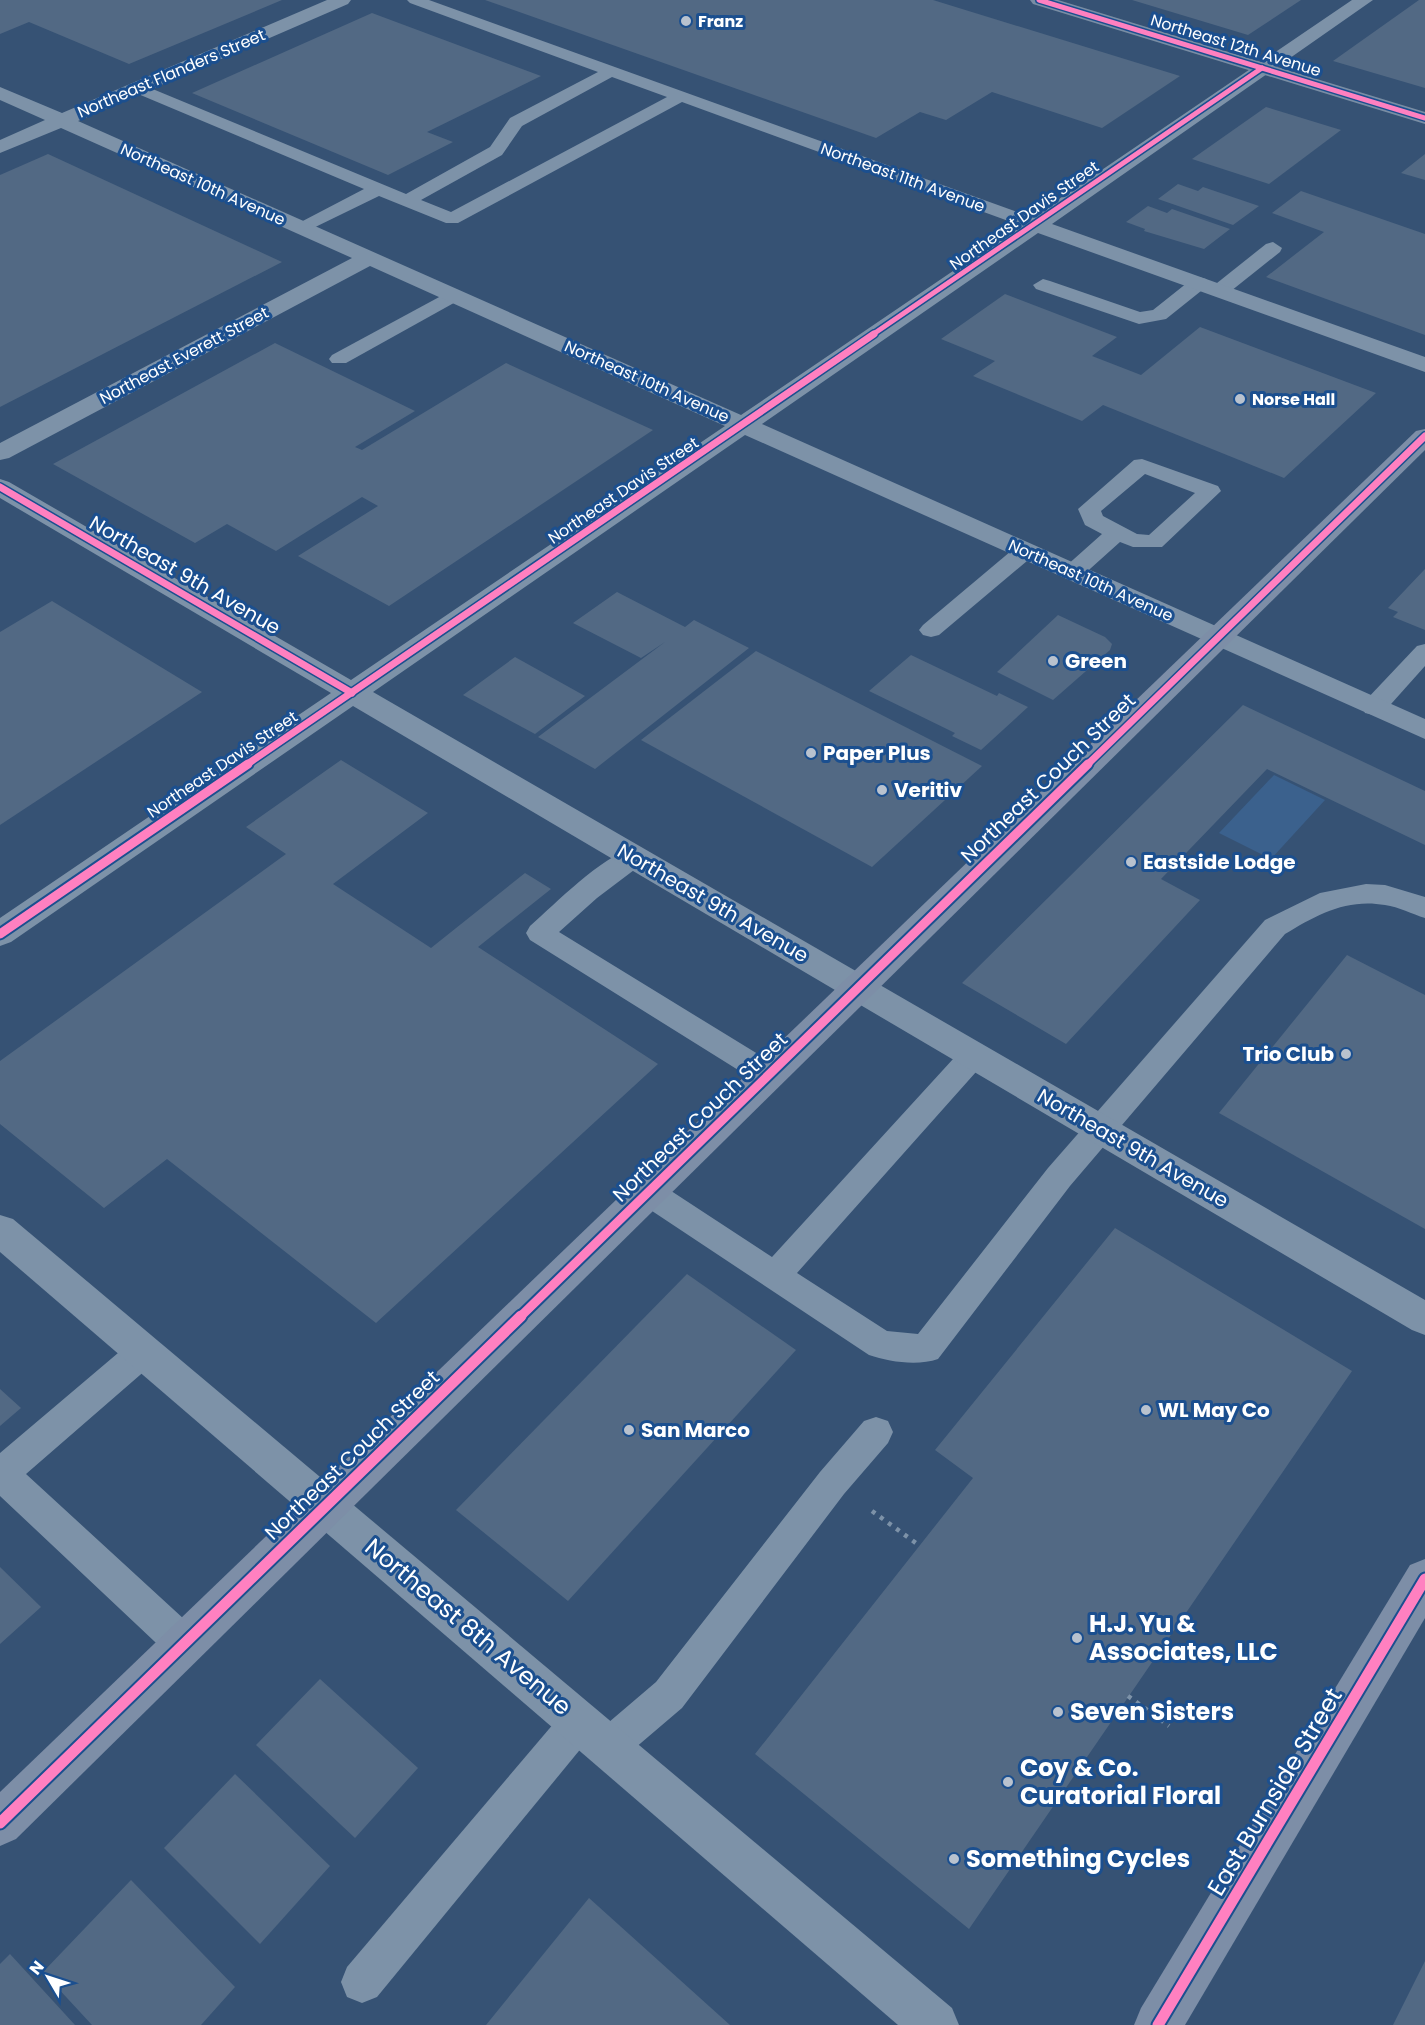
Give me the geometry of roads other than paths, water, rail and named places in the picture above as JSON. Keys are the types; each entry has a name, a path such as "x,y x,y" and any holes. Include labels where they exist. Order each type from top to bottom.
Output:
{"main road":[{"name":"Northeast 12th Avenue","path":"1039,0 1425,118"},
{"name":"Northeast Couch Street","path":"0,1823 1425,436"},
{"name":"East Burnside Street","path":"1158,2025 1425,1579"}],"street":[{"name":"Northeast Flanders Street","path":"0,147 342,0"},
{"name":"Northeast Davis Street","path":"0,934 1364,0"},
{"name":"Northeast 10th Avenue","path":"0,93 1425,730"},
{"name":"Northeast 11th Avenue","path":"1036,225 1425,365"},
{"name":"Northeast Everett Street","path":"0,453 369,258"},
{"name":"Northeast 9th Avenue","path":"0,487 1425,1319"},
{"name":"Northeast 8th Avenue","path":"0,1230 935,2025"}],"lane":[{"name":"Northeast 11th Avenue","path":"415,0 1036,225"},
{"path":"407,201 496,151 516,122 611,71"},
{"path":"137,88 452,219 681,96"},
{"path":"303,228 378,189"},
{"path":"1043,285 1139,318 1159,315 1273,248"},
{"path":"339,359 454,296"},
{"path":"1142,465 1210,491 1154,542 1133,540 1117,533 1093,520 1089,509 1142,465"},
{"path":"1073,572 1117,533"},
{"path":"931,630 1025,551"},
{"path":"1374,707 1425,651"},
{"path":"633,857 587,891 540,933 769,1075"},
{"path":"648,1192 881,1345 926,1349 1059,1177 1275,927 1314,904 1343,895 1371,892 1402,897 1425,908"},
{"path":"776,1274 974,1054"},
{"path":"143,1352 0,1474 184,1644"},
{"path":"362,1982 594,1734 669,1695 832,1483 876,1432"}],"water":[{"path":"1274,775 1325,800 1271,859 1219,833"}],"place":[{"name":"Franz","path":"686,21"},
{"name":"Norse Hall","path":"1240,399"},
{"name":"Green","path":"1053,661"},
{"name":"Paper Plus","path":"811,753"},
{"name":"Veritiv","path":"882,790"},
{"name":"Eastside Lodge","path":"1131,862"},
{"name":"Trio Club","path":"1346,1054"},
{"name":"WL May Co","path":"1146,1410"},
{"name":"San Marco","path":"629,1430"},
{"name":"H.J. Yu & Associates, LLC","path":"1077,1638"},
{"name":"Seven Sisters","path":"1058,1712"},
{"name":"Coy & Co. Curatorial Floral","path":"1008,1782"},
{"name":"Something Cycles","path":"954,1859"}]}
